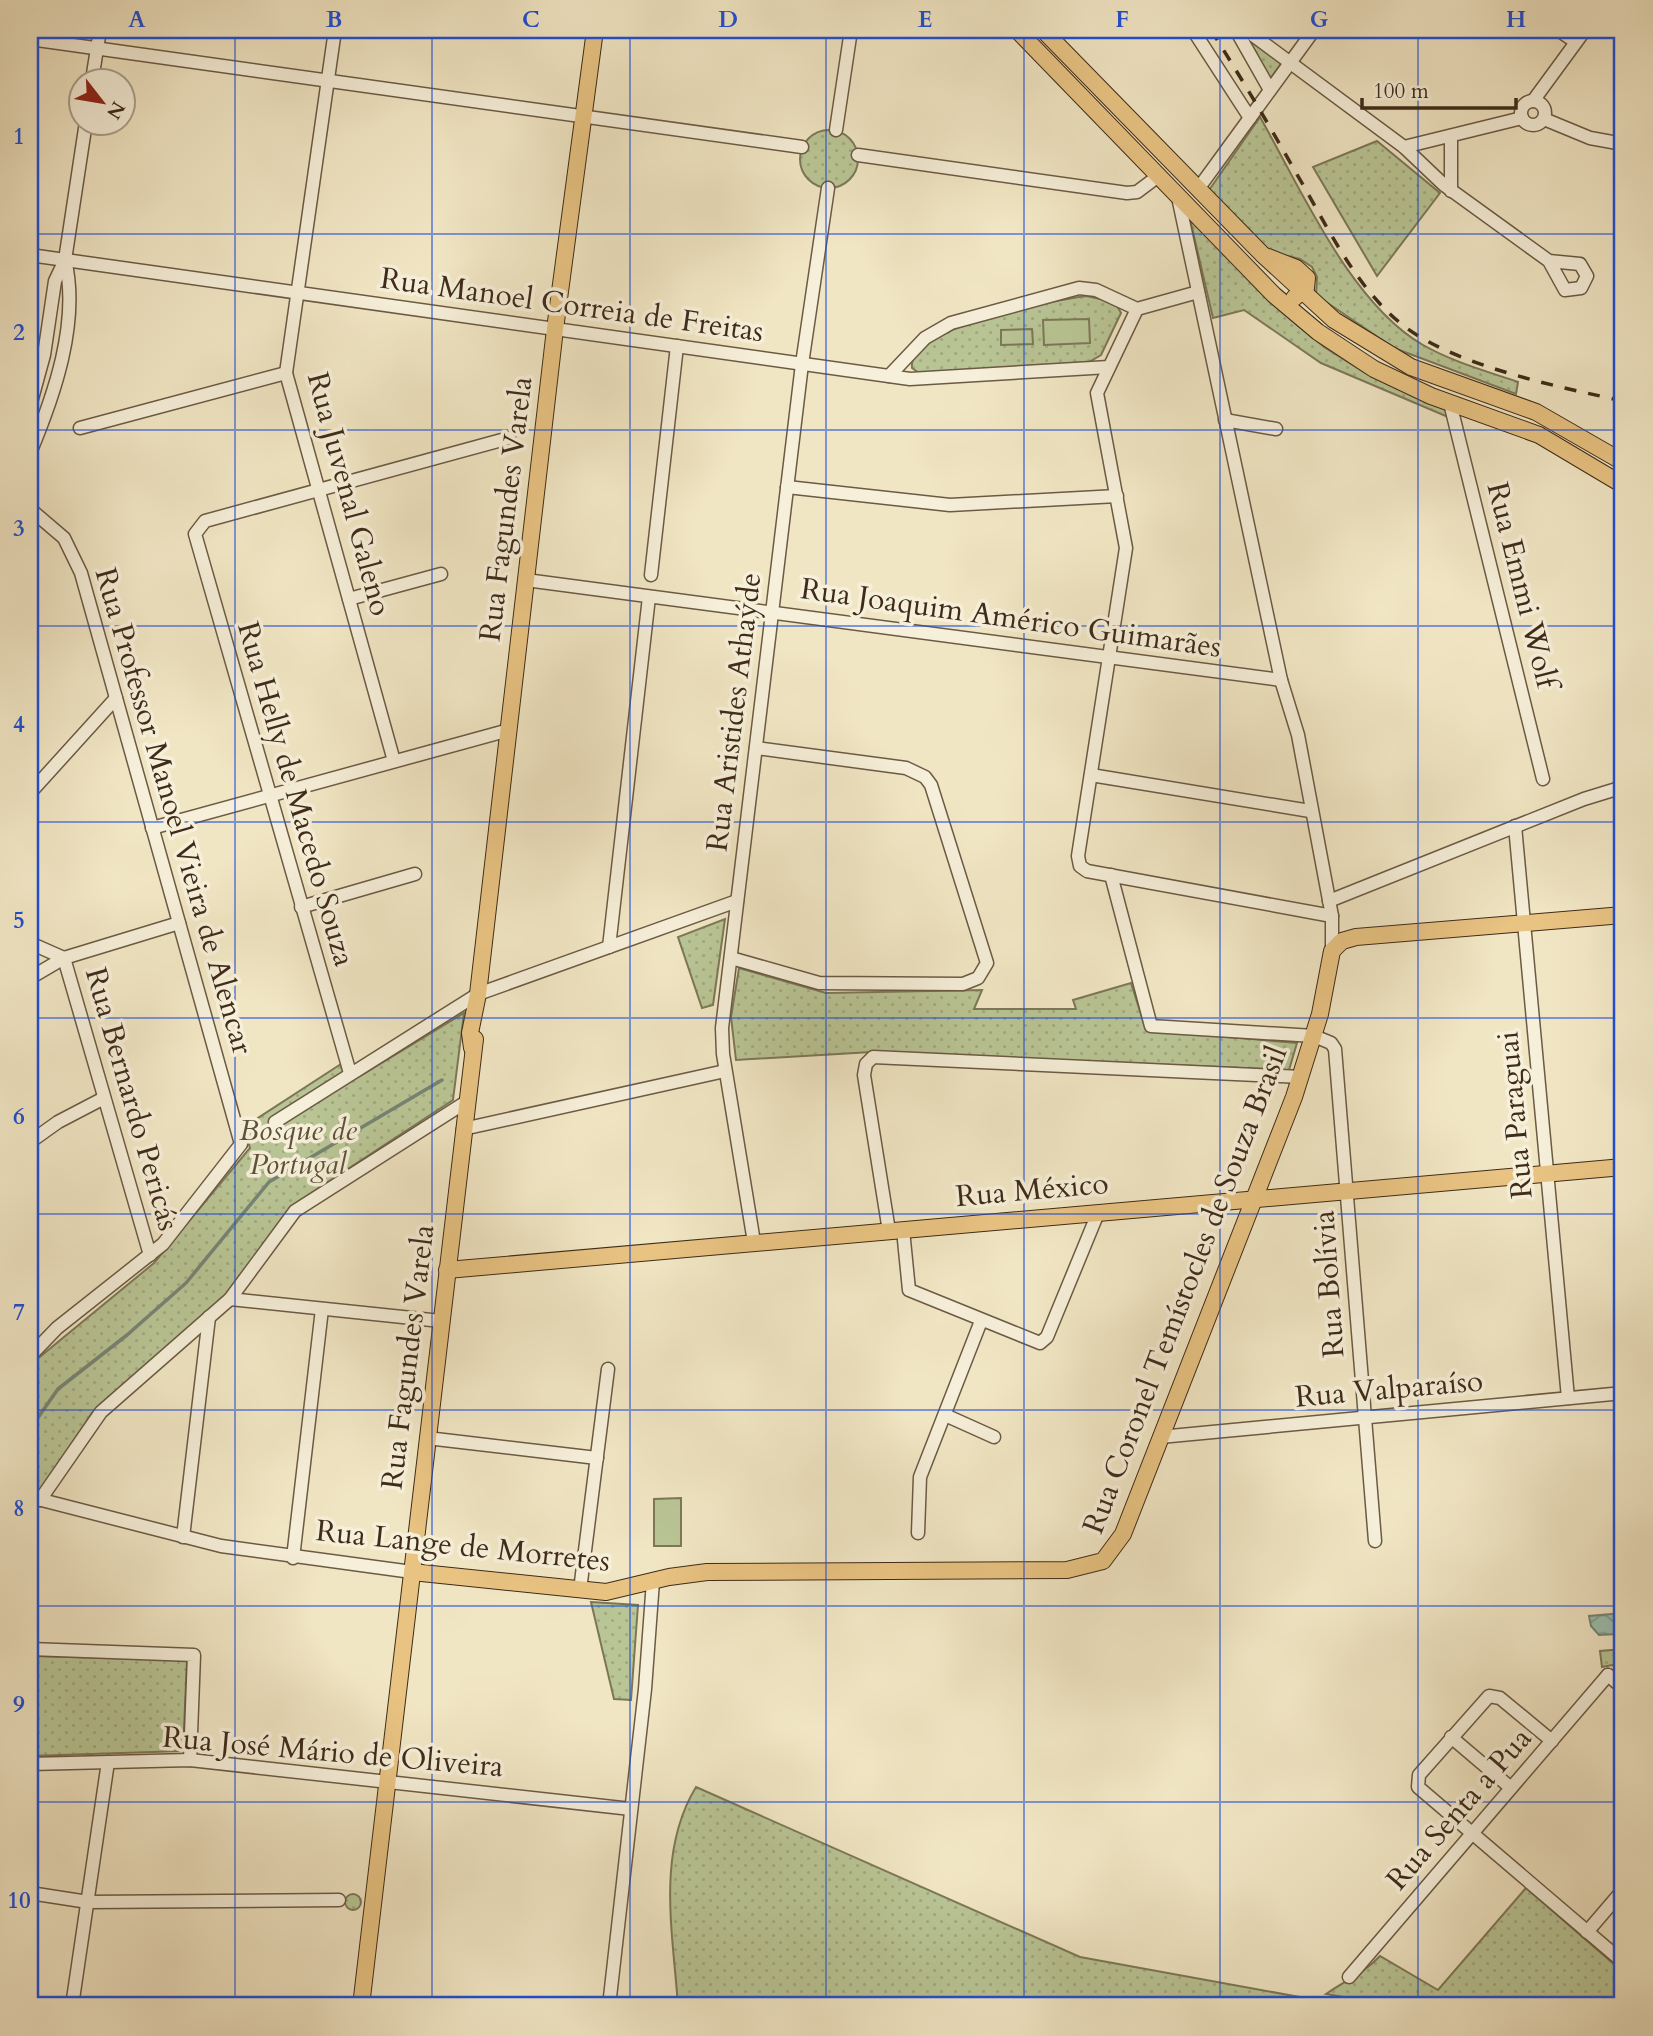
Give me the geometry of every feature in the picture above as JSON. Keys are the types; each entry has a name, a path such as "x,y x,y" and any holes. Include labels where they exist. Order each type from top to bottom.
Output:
{"main road":[{"name":"Rua Fagundes Varela","path":"362,2006 472,1048 470,1033 478,994 555,329 595,30"},
{"path":"1017,30 1157,177 1275,295 1318,332 1365,364 1412,388 1539,435 1623,485"},
{"path":"1046,31 1262,254 1302,293 1344,326 1390,356 1433,376 1552,420 1623,462"},
{"path":"1113,132 1117,121 1133,123"},
{"path":"1275,295 1291,299 1302,293"},
{"path":"1332,951 1342,941 1356,937 1623,915"},
{"name":"Rua Coronel Temístocles de Souza Brasil","path":"1104,1561 1123,1534 1301,1077 1314,1036 1332,951"},
{"path":"1274,1149 1274,1178 1287,1196"},
{"name":"Rua México","path":"447,1270 1623,1167"},
{"name":"Rua Lange de Morretes","path":"412,1572 580,1590 616,1591 679,1575 742,1571 1067,1570 1104,1561"}],"street":[{"path":"94,66 100,30"},
{"name":"Rua Juvenal Galeno","path":"335,30 286,373 394,761"},
{"path":"836,130 851,30"},
{"path":"1193,30 1250,118"},
{"path":"1236,30 1270,90"},
{"path":"1246,30 1404,147 1451,191 1549,261"},
{"path":"1198,190 1314,30"},
{"path":"1558,30 1576,42"},
{"path":"1522,118 1524,107 1533,102 1585,30"},
{"path":"30,39 802,148"},
{"path":"1533,102 1543,107 1544,118"},
{"path":"1404,147 1522,118"},
{"path":"1522,118 1527,124 1535,125 1544,118"},
{"path":"1544,118 1590,138 1623,144"},
{"path":"30,407 44,355 55,281 65,260 84,136"},
{"path":"1451,136 1451,191"},
{"path":"858,155 1132,194 1157,177"},
{"path":"1452,173 1467,202"},
{"name":"Rua Aristides Athaýde","path":"754,1242 725,1071 722,1028 802,364 828,188"},
{"path":"1178,197 1281,680 1296,724 1310,811 1332,916 1332,951"},
{"name":"Rua Manoel Correia de Freitas","path":"30,255 889,376 924,379 1109,367"},
{"path":"30,453 49,402 63,344 71,285 65,260"},
{"path":"889,376 925,338 964,318 1089,288 1137,309 1198,292"},
{"path":"1137,309 1097,393 1126,548 1078,856 1080,866 1087,871 1332,916 1342,929 1356,937"},
{"path":"651,575 677,346"},
{"path":"80,428 286,373"},
{"name":"Rua Emmi Wolf","path":"1450,403 1543,779"},
{"path":"1225,420 1276,429"},
{"path":"319,490 509,438"},
{"path":"788,488 950,505 1117,496"},
{"name":"Rua Helly de Macedo Souza","path":"319,490 205,521 197,528 196,540 349,1073"},
{"name":"Rua Professor Manoel Vieira de Alencar","path":"30,509 54,526 75,557 241,1144 174,1233 150,1255"},
{"path":"349,599 441,574"},
{"name":"Rua Joaquim Américo Guimarães","path":"526,580 1281,680"},
{"path":"609,947 649,597"},
{"path":"30,793 116,698"},
{"path":"152,828 509,730"},
{"path":"730,958 807,981 832,984 963,984 978,978 987,963 931,785 925,777 906,768 756,748"},
{"path":"1091,775 1310,811"},
{"path":"1329,901 1515,826 1623,787"},
{"name":"Rua Paraguai","path":"1515,826 1568,1398"},
{"path":"302,907 415,874"},
{"path":"1111,875 1151,1026 1314,1036"},
{"path":"275,1122 478,994 737,901"},
{"path":"30,978 64,958 179,923"},
{"path":"30,943 64,958"},
{"name":"Rua Bernardo Pericás","path":"64,958 150,1255"},
{"name":"Rua Bolívia","path":"1314,1036 1331,1043 1337,1058 1375,1541"},
{"path":"1098,1213 1044,1341 1035,1343 909,1290 864,1075 869,1060 878,1056 1301,1077"},
{"path":"463,1129 725,1071"},
{"path":"30,1142 58,1122 104,1097"},
{"path":"35,1499 101,1412 230,1299 299,1207 466,1102"},
{"path":"30,1356 57,1328 150,1255"},
{"path":"230,1299 440,1321"},
{"path":"293,1558 322,1309"},
{"path":"183,1537 209,1317"},
{"path":"918,1533 920,1477 981,1321"},
{"path":"580,1590 608,1369"},
{"name":"Rua Valparaíso","path":"1160,1437 1623,1393"},
{"path":"945,1415 994,1437"},
{"path":"427,1438 597,1458"},
{"name":"Rua Lange de Morretes","path":"35,1499 183,1537 293,1558 412,1572"},
{"path":"609,2006 653,1581"},
{"path":"30,1649 194,1655 190,1760"},
{"path":"1608,1675 1623,1678"},
{"path":"1608,1675 1623,1688"},
{"name":"Rua Senta a Pua","path":"1349,1977 1608,1675"},
{"path":"1552,1741 1495,1696 1484,1699 1451,1737 1417,1783 1472,1834 1623,1962"},
{"path":"1451,1737 1511,1788"},
{"name":"Rua José Mário de Oliveira","path":"30,1764 190,1760 631,1809"},
{"path":"72,2006 108,1762"},
{"path":"1587,1932 1623,1889"},
{"path":"30,1893 88,1902 339,1900"}],"green space":[{"path":"1241,30 1283,61 1269,81"},
{"path":"1260,117 1330,243 1373,302 1397,326 1423,345 1458,361 1518,382 1516,394 1394,348 1316,295 1317,277 1312,267 1300,259 1267,251 1207,193"},
{"path":"829,130 840,132 853,143 858,159 856,170 845,183 829,188 818,186 805,175 800,159 802,148 813,135"},
{"path":"1377,141 1440,193 1377,276 1313,167"},
{"path":"1190,219 1281,311 1324,347 1364,372 1445,407 1448,417 1321,363 1244,310 1213,318"},
{"path":"1086,296 1115,302 1121,313 1101,355 1089,362 919,373 912,368 917,353 933,340 957,328 1016,310"},
{"path":"1089,319 1090,343 1044,345 1043,320"},
{"path":"1032,329 1033,344 1001,345 1001,330"},
{"path":"725,919 713,1005 702,1008 678,937"},
{"path":"739,968 826,993 982,990 974,1009 1076,1009 1073,1000 1131,983 1146,1030 1297,1043 1289,1070 872,1052 736,1060 731,1017"},
{"name":"Bosque de Portugal","path":"464,1013 453,1100 293,1205 223,1299 92,1413 38,1495 30,1492 30,1365 154,1263 250,1148 244,1127 341,1064 344,1073 352,1078 360,1076"},
{"path":"681,1498 681,1546 654,1546 654,1499"},
{"path":"591,1602 638,1605 631,1700 614,1699"},
{"path":"1623,1649 1623,1672 1612,1665 1602,1667 1600,1651"},
{"path":"32,1656 187,1660 183,1751 30,1756"},
{"path":"696,1787 1080,1957 1349,2006 678,2006 671,1922 671,1866 684,1812"},
{"path":"1526,1888 1623,1972 1623,2006 1395,2006 1326,1994 1361,1972 1380,1956 1438,1990"},
{"path":"353,1894 359,1896 359,1908 353,1910 347,1908 345,1902 347,1896"}],"water":[{"path":"1623,1613 1623,1639 1618,1634 1599,1635 1591,1626 1589,1616"}],"waterway":[{"path":"30,1429 58,1389 127,1335 186,1283 269,1182 442,1080"}],"railway":[{"path":"1211,30 1344,256 1373,296 1390,314 1430,342 1482,365 1623,401"}]}
